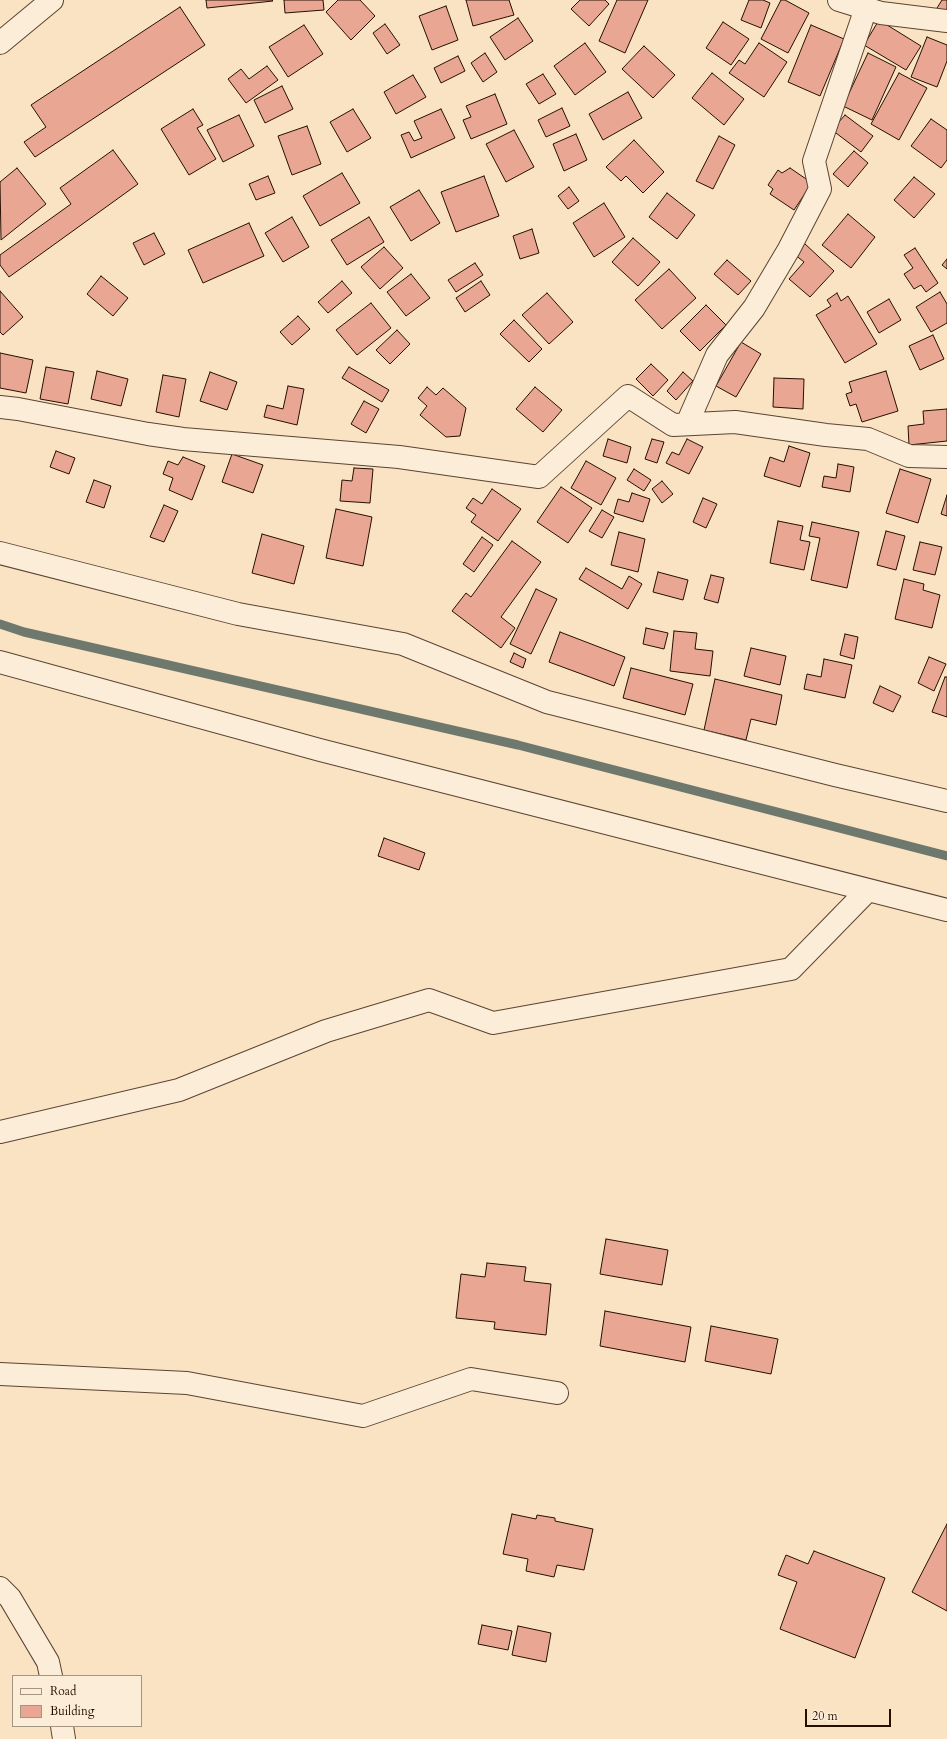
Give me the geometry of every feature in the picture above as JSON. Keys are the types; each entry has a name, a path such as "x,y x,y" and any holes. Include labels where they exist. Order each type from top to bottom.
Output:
{"street":[{"path":"0,43 52,0"},
{"path":"839,0 881,13 947,20"},
{"path":"687,424 716,355 754,308 789,249 820,189 814,160 866,8"},
{"path":"0,407 183,439 399,456 539,477 628,396 673,425 735,422 826,435 868,439 909,456 947,457"},
{"path":"0,553 238,614 402,644 548,702 835,775 947,801"},
{"path":"0,662 320,750 947,910"},
{"path":"0,1132 179,1090 326,1031 429,1000 494,1024 791,969 868,890"},
{"path":"0,1374 187,1383 363,1416 471,1379 557,1393"},
{"path":"0,1588 10,1598 48,1662 51,1675"},
{"path":"62,1727 64,1739"}],"building":[{"path":"206,0 272,0 273,1 207,8"},
{"path":"284,0 323,0 324,10 285,13"},
{"path":"338,0 360,0 375,16 351,40 326,12"},
{"path":"466,0 509,0 514,15 473,26"},
{"path":"580,0 605,0 609,4 589,26 571,9"},
{"path":"617,0 648,0 625,53 599,41"},
{"path":"749,0 763,0 770,3 761,28 741,20"},
{"path":"781,0 785,0 809,13 788,53 761,39"},
{"path":"942,0 947,0 947,14 937,8"},
{"path":"446,6 458,40 432,50 419,16"},
{"path":"180,7 205,45 35,157 24,142 46,127 31,105"},
{"path":"518,18 533,41 505,60 490,37"},
{"path":"879,20 921,46 906,70 864,45"},
{"path":"723,22 749,39 731,65 706,48"},
{"path":"385,24 400,45 387,54 373,33"},
{"path":"304,25 323,54 288,77 269,47"},
{"path":"811,25 844,39 820,96 788,82"},
{"path":"927,37 947,45 947,61 937,87 911,77"},
{"path":"585,43 606,72 575,95 554,66"},
{"path":"759,43 787,62 764,97 729,73 739,60 745,64"},
{"path":"644,46 675,75 653,98 622,69"},
{"path":"485,53 497,72 483,82 471,63"},
{"path":"868,53 896,67 872,120 843,106"},
{"path":"458,56 465,71 441,83 434,68"},
{"path":"267,66 278,80 246,103 228,79 241,69 249,79"},
{"path":"712,73 744,99 724,125 692,98"},
{"path":"899,73 927,88 899,140 871,124"},
{"path":"543,74 556,94 539,104 526,84"},
{"path":"413,75 426,97 396,114 384,92"},
{"path":"282,86 293,109 265,123 254,100"},
{"path":"628,92 642,118 603,140 589,114"},
{"path":"495,94 507,124 471,139 463,120 471,117 466,106"},
{"path":"562,108 570,126 546,137 538,120"},
{"path":"193,109 203,125 197,128 216,159 189,175 161,129"},
{"path":"353,109 371,138 347,152 330,122"},
{"path":"441,109 455,138 411,158 401,135 409,132 414,141 422,138 414,121"},
{"path":"239,115 254,146 223,162 207,130"},
{"path":"845,115 873,136 861,152 832,130"},
{"path":"931,119 947,130 947,160 941,168 911,146"},
{"path":"307,126 321,164 292,175 278,136"},
{"path":"514,130 534,167 506,182 486,144"},
{"path":"576,134 587,160 564,171 553,144"},
{"path":"719,136 735,145 713,189 696,181"},
{"path":"634,140 664,172 643,193 626,176 621,181 606,167"},
{"path":"113,150 138,184 9,277 0,265 0,255 71,204 60,188"},
{"path":"854,151 868,163 848,187 833,174"},
{"path":"17,168 46,204 1,240 0,182"},
{"path":"790,168 812,183 794,210 770,194 773,189 768,185 778,170 782,173"},
{"path":"342,173 360,203 320,226 303,196"},
{"path":"268,176 275,193 256,200 249,184"},
{"path":"484,176 499,216 456,232 441,192"},
{"path":"914,177 935,194 914,218 894,200"},
{"path":"569,187 579,201 568,209 558,196"},
{"path":"419,190 440,223 411,241 390,207"},
{"path":"667,193 695,215 677,239 649,217"},
{"path":"604,203 625,237 594,257 573,223"},
{"path":"848,214 875,237 851,268 822,245"},
{"path":"292,217 309,247 283,262 265,233"},
{"path":"369,217 384,242 347,265 331,240"},
{"path":"249,223 264,256 203,283 188,250"},
{"path":"532,229 539,253 520,259 513,236"},
{"path":"154,233 165,254 144,265 133,243"},
{"path":"633,238 660,262 638,286 612,262"},
{"path":"804,243 834,271 810,297 789,279 804,262 794,254"},
{"path":"384,247 403,268 380,289 361,267"},
{"path":"915,248 938,283 926,292 921,285 914,289 904,274 913,268 904,255"},
{"path":"947,259 947,269 942,265"},
{"path":"727,260 751,281 738,295 714,274"},
{"path":"475,263 483,275 456,292 448,280"},
{"path":"669,269 696,298 662,329 635,300"},
{"path":"411,274 430,298 406,316 387,292"},
{"path":"101,276 128,298 113,316 87,294"},
{"path":"342,281 352,293 328,313 318,302"},
{"path":"481,281 490,295 465,312 456,298"},
{"path":"0,291 23,317 3,335 0,332"},
{"path":"940,292 947,304 947,323 931,332 916,307"},
{"path":"547,293 573,322 549,344 522,315"},
{"path":"837,293 841,301 848,296 877,344 845,363 816,315 831,306 827,300"},
{"path":"889,299 901,320 879,333 867,312"},
{"path":"371,303 391,328 357,355 336,330"},
{"path":"706,305 726,325 700,351 680,331"},
{"path":"298,316 310,329 292,345 280,332"},
{"path":"514,320 542,349 529,362 500,334"},
{"path":"397,330 410,344 390,364 376,350"},
{"path":"933,335 944,359 920,370 909,346"},
{"path":"741,342 761,354 736,397 716,386"},
{"path":"0,353 33,360 26,393 0,388"},
{"path":"651,364 668,380 653,396 636,379"},
{"path":"46,367 74,372 68,404 40,399"},
{"path":"349,367 389,390 382,402 342,378"},
{"path":"97,371 128,379 121,406 91,399"},
{"path":"886,371 898,411 862,422 856,404 850,406 846,394 852,392 849,382"},
{"path":"210,372 237,382 227,410 200,401"},
{"path":"683,372 693,381 676,400 667,391"},
{"path":"163,375 186,379 179,417 156,412"},
{"path":"774,378 804,379 803,409 773,407"},
{"path":"288,386 304,389 297,425 264,417 267,405 283,409"},
{"path":"427,387 436,395 443,388 466,408 460,436 446,437 420,415 427,406 418,398"},
{"path":"535,387 562,410 543,432 516,409"},
{"path":"364,401 379,409 366,433 351,424"},
{"path":"947,409 947,441 909,445 908,426 924,424 923,411"},
{"path":"608,439 631,447 627,463 603,456"},
{"path":"652,439 664,442 657,463 645,459"},
{"path":"687,439 703,447 689,474 666,463 672,452 679,455"},
{"path":"789,446 810,453 800,487 764,476 770,457 784,462"},
{"path":"56,451 75,458 69,474 50,467"},
{"path":"232,454 263,465 253,493 222,482"},
{"path":"183,457 205,466 192,500 169,490 173,478 163,474 168,461 178,465"},
{"path":"586,461 616,478 601,505 571,488"},
{"path":"838,464 854,467 850,492 822,487 824,476 836,478"},
{"path":"354,468 373,469 370,503 340,501 342,480 352,481"},
{"path":"634,469 651,480 644,491 627,480"},
{"path":"900,469 931,479 918,523 886,513"},
{"path":"94,480 111,486 104,508 86,502"},
{"path":"662,481 673,494 662,503 652,489"},
{"path":"561,487 592,508 568,543 537,522"},
{"path":"492,489 521,509 498,541 471,522 476,515 466,508 473,498 482,504"},
{"path":"632,493 650,499 643,522 614,513 618,499 629,502"},
{"path":"947,495 947,516 941,514"},
{"path":"703,498 717,504 706,528 693,522"},
{"path":"164,505 178,511 164,542 150,537"},
{"path":"336,509 372,517 363,566 326,558"},
{"path":"602,510 614,517 602,538 589,531"},
{"path":"778,521 803,526 800,540 810,542 804,570 770,563"},
{"path":"812,522 859,532 847,588 811,580 820,538 809,536"},
{"path":"886,531 905,536 896,570 877,565"},
{"path":"619,532 645,539 638,572 611,565"},
{"path":"262,534 304,546 294,584 252,573"},
{"path":"482,537 493,545 474,572 463,564"},
{"path":"512,541 541,562 501,617 515,628 501,648 452,611 466,593 471,597"},
{"path":"920,542 942,547 935,575 913,570"},
{"path":"586,568 622,589 629,576 642,584 628,609 579,579"},
{"path":"658,572 688,580 683,600 653,592"},
{"path":"711,575 724,578 718,603 704,599"},
{"path":"904,579 924,584 923,590 940,595 932,628 895,619"},
{"path":"536,589 557,599 531,654 510,644"},
{"path":"646,628 668,633 664,649 643,644"},
{"path":"674,631 697,633 695,649 713,651 710,676 670,671"},
{"path":"560,632 625,657 614,686 549,662"},
{"path":"845,634 858,637 854,659 840,655"},
{"path":"751,648 786,656 780,685 744,676"},
{"path":"514,653 526,659 523,668 510,662"},
{"path":"929,657 946,664 934,691 918,683"},
{"path":"824,659 852,665 845,698 804,689 807,674 821,677"},
{"path":"631,668 693,684 685,715 623,698"},
{"path":"945,677 947,677 947,717 932,712"},
{"path":"715,679 782,695 776,725 751,719 746,740 704,730"},
{"path":"880,686 901,696 893,712 873,703"},
{"path":"384,838 425,853 419,870 378,856"},
{"path":"606,1239 668,1250 662,1285 600,1274"},
{"path":"487,1263 526,1267 524,1281 551,1284 546,1335 494,1329 495,1322 456,1318 461,1274 485,1277"},
{"path":"605,1311 691,1327 685,1362 600,1346"},
{"path":"711,1326 778,1339 771,1374 705,1361"},
{"path":"512,1514 536,1519 537,1515 555,1518 555,1521 593,1529 584,1570 557,1565 554,1577 526,1571 528,1559 503,1554"},
{"path":"947,1524 947,1611 912,1592"},
{"path":"814,1551 885,1578 855,1658 780,1629 797,1582 778,1575 786,1555 808,1564"},
{"path":"482,1625 512,1631 508,1650 478,1644"},
{"path":"518,1626 551,1633 546,1662 512,1655"}],"waterway":[{"path":"0,624 24,632 518,745 947,856"}]}
